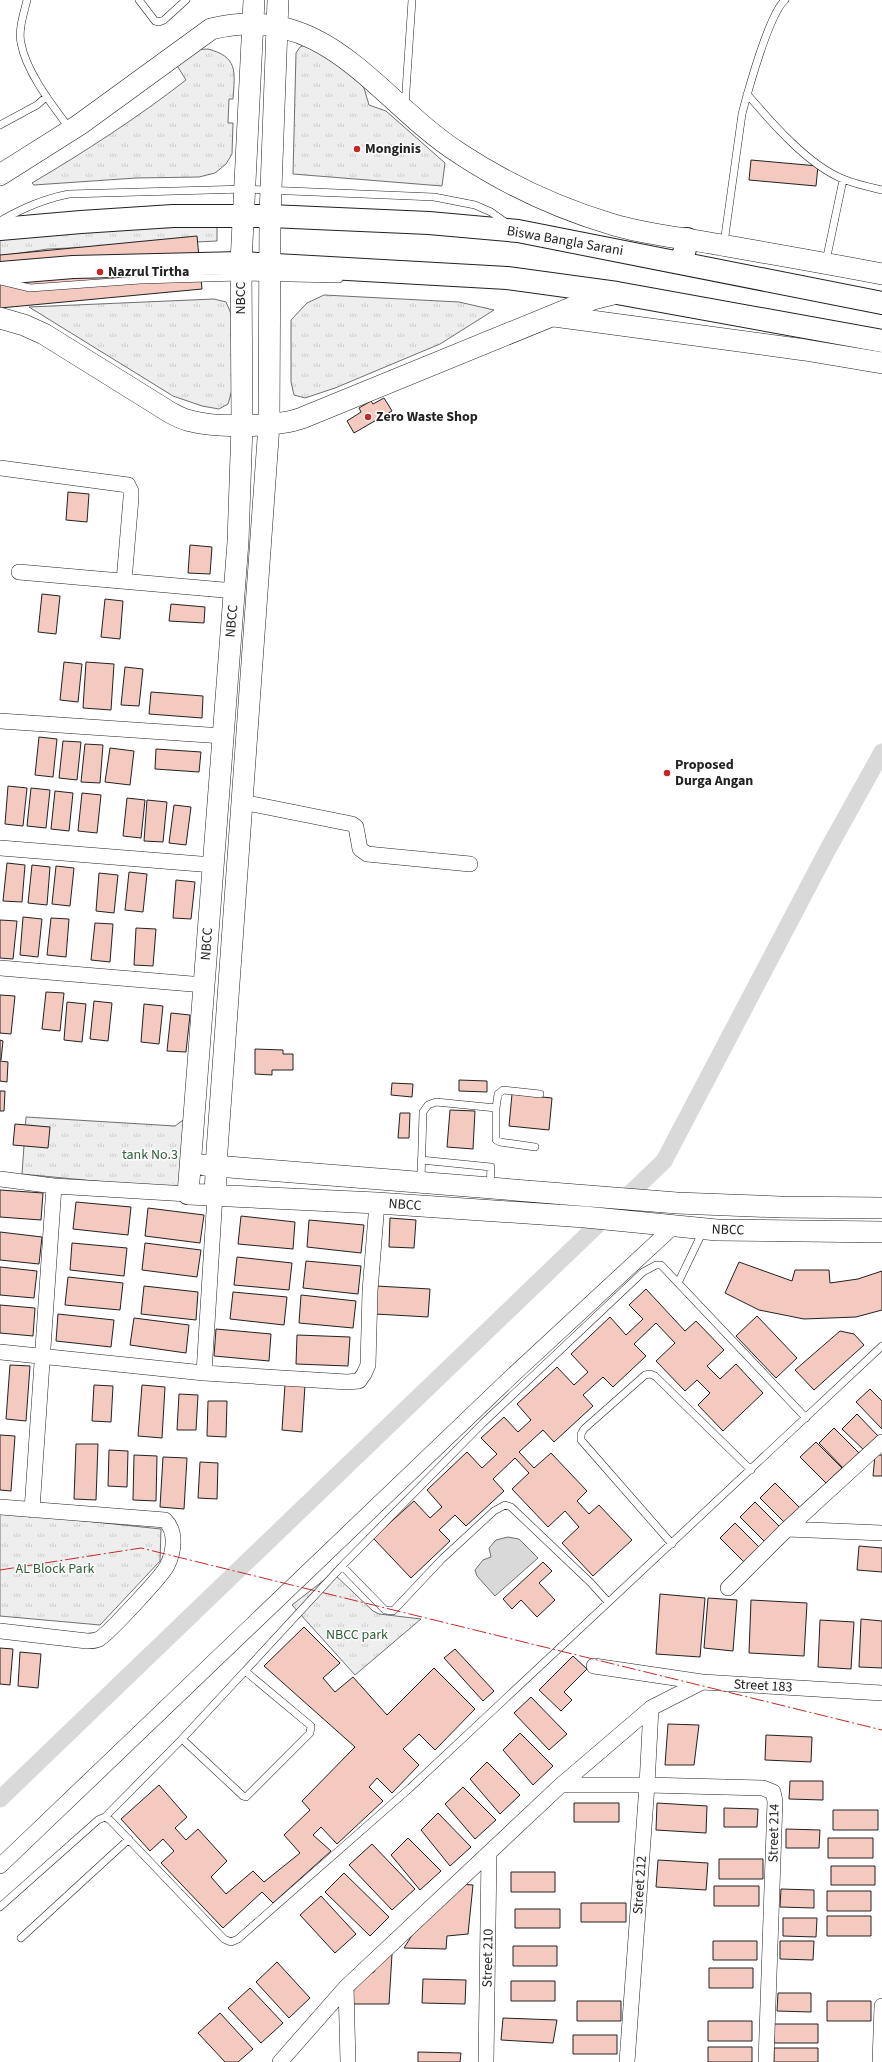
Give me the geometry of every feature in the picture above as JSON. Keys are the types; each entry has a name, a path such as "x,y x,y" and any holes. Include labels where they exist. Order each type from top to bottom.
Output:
{"main road":[{"name":"Biswa Bangla Sarani","path":"0,229 173,216 270,216 429,223 518,231 882,303"},
{"path":"682,263 687,239"},
{"path":"0,273 73,267 271,270 507,278 617,293 882,341"}],"street":[{"path":"0,175 71,131 198,37 253,8 278,9 343,49 375,76 405,108 436,137 512,185 584,216 613,225 882,274"},
{"name":"NBCC","path":"253,8 241,270 242,425 238,542 188,1194 377,1203 585,1217 704,1229 882,1232"},
{"path":"204,1373 217,1166 269,426 271,270 270,216 278,9"},
{"path":"0,318 24,325 44,334 171,413 191,421 269,426 291,422 302,418 593,299 617,293"},
{"path":"552,316 805,350 882,363"},
{"path":"0,468 128,485 131,491 131,498 124,581"},
{"path":"19,572 235,591"},
{"path":"0,721 223,736"},
{"path":"242,802 352,824 356,827 360,849 367,854 470,864"},
{"path":"0,848 213,865"},
{"path":"0,968 204,985"},
{"path":"190,1164 677,1203 780,1207 882,1208"},
{"path":"0,1179 54,1186 188,1194"},
{"path":"32,1510 54,1186"},
{"path":"625,1222 632,1200"},
{"path":"0,1352 204,1373 347,1382 359,1381 368,1365 377,1203"},
{"path":"0,1866 668,1226"},
{"path":"858,1232 882,1241"},
{"path":"728,1588 787,1529 882,1442"},
{"path":"0,1507 165,1520 171,1526 173,1546 166,1567 111,1629 98,1639 86,1642 0,1631"},
{"path":"787,1529 882,1533"},
{"name":"Street 183","path":"594,1666 702,1682 882,1693"},
{"path":"280,2062 346,1987 561,1785 651,1708 702,1682"},
{"name":"Street 212","path":"627,2062 647,1785 651,1708"},
{"name":"Street 214","path":"561,1785 647,1785 763,1788 773,1792 775,1801 766,2062"},
{"name":"Street 210","path":"486,2062 489,1854"},
{"path":"346,1987 348,2062"},
{"path":"880,2062 882,2006"}],"lane":[{"path":"26,0 20,31 20,42 24,55 46,97 71,131"},
{"path":"139,0 154,21 159,22 164,20 186,0"},
{"path":"405,108 412,0"},
{"path":"724,245 742,114 768,30 785,0"},
{"path":"747,94 770,120 820,167 843,180 882,190"},
{"path":"0,126 19,116 46,97"},
{"path":"825,264 843,180"},
{"path":"0,221 22,208 43,199 69,194 245,189 405,195 459,201 491,212 518,231"},
{"path":"0,281 30,288 140,280 241,270"},
{"path":"271,270 350,280"},
{"path":"445,282 507,278"},
{"path":"535,1147 500,1142 496,1140 496,1108 498,1094 503,1090 540,1094"},
{"path":"420,1183 423,1112 428,1105 436,1102 496,1108"},
{"path":"421,1160 491,1167 490,1188"},
{"path":"678,1283 704,1229"},
{"path":"0,1907 98,1820 105,1818 182,1739 342,1566 483,1423 643,1272 656,1264 661,1265 806,1418"},
{"path":"105,1818 110,1820 129,1839 224,1939 231,1942 238,1940 410,1788 594,1618 608,1602 672,1544 882,1346"},
{"path":"672,1544 581,1440 581,1434 584,1429 645,1375 650,1374 655,1376 751,1470"},
{"path":"342,1566 385,1610 393,1611 442,1559 494,1511 505,1504 511,1507 591,1583 608,1602"},
{"path":"182,1739 243,1796 246,1797 310,1733 311,1726 309,1723 245,1671"},
{"path":"21,1938 129,1839"}],"green space":[{"path":"307,44 358,78 364,88 369,105 386,111 445,163 442,186 293,174 296,53 300,47"},
{"path":"208,49 225,56 230,61 234,73 233,99 229,99 228,123 233,123 232,154 226,164 215,173 199,177 136,178 34,185 32,183 111,134 186,80 176,64 193,50"},
{"path":"217,227 217,241 48,249 0,256 0,240 135,228"},
{"path":"324,295 459,302 494,310 440,344 335,388 305,398 294,395 291,382 291,320 307,303"},
{"path":"214,299 226,302 233,318 232,390 228,404 219,409 202,406 173,396 29,307"},
{"name":"tank No.3","path":"26,1117 175,1126 186,1118 188,1190 22,1174"},
{"name":"AL Block Park","path":"0,1512 161,1529 160,1561 100,1625 0,1616"},
{"name":"NBCC park","path":"333,1573 373,1611 379,1614 421,1619 355,1675 292,1605"}],"shaded area":[{"path":"508,1537 519,1539 538,1558 495,1596 477,1576 475,1570 483,1560 491,1557 489,1548 496,1540"}],"building":[{"path":"751,160 818,166 816,186 749,180"},
{"name":"Nazrul Tirtha","path":"197,236 202,289 0,308 0,255"},
{"name":"Zero Waste Shop","path":"384,398 392,411 354,433 347,421 361,412 359,408 371,401 373,404"},
{"path":"68,492 89,494 87,522 66,520"},
{"path":"190,545 212,547 210,574 188,573"},
{"path":"42,594 60,596 56,634 38,632"},
{"path":"105,599 123,601 120,639 101,637"},
{"path":"171,604 205,607 204,623 169,621"},
{"path":"64,662 82,664 78,702 60,700"},
{"path":"86,662 114,664 111,710 83,708"},
{"path":"125,667 143,669 139,706 121,705"},
{"path":"151,692 203,696 202,718 149,714"},
{"path":"39,737 57,739 53,777 35,775"},
{"path":"63,741 81,742 77,780 59,778"},
{"path":"85,744 103,745 100,783 81,782"},
{"path":"110,748 134,751 130,785 105,782"},
{"path":"156,749 201,752 199,772 155,769"},
{"path":"8,786 27,788 23,826 5,824"},
{"path":"31,788 50,790 46,828 27,826"},
{"path":"55,791 73,793 69,831 51,829"},
{"path":"82,793 101,795 97,833 78,831"},
{"path":"127,798 145,800 141,838 123,836"},
{"path":"147,800 167,802 163,842 144,841"},
{"path":"174,805 191,807 186,845 169,843"},
{"path":"7,863 25,865 22,902 3,901"},
{"path":"32,865 50,867 47,905 28,903"},
{"path":"56,866 74,868 70,906 52,904"},
{"path":"129,872 147,874 143,912 125,910"},
{"path":"99,873 118,875 114,913 96,911"},
{"path":"176,880 195,882 191,919 173,918"},
{"path":"23,917 42,919 38,957 20,955"},
{"path":"51,918 69,919 66,957 47,955"},
{"path":"0,920 17,921 13,959 0,958"},
{"path":"95,923 113,924 110,962 91,960"},
{"path":"136,928 156,929 153,966 134,965"},
{"path":"46,992 64,993 60,1031 42,1029"},
{"path":"0,995 15,996 11,1034 0,1033"},
{"path":"94,1001 112,1003 108,1041 90,1039"},
{"path":"67,1002 86,1004 82,1042 64,1040"},
{"path":"144,1004 163,1006 159,1044 141,1042"},
{"path":"171,1013 190,1015 186,1052 167,1051"},
{"path":"0,1040 3,1041 1,1060 0,1060"},
{"path":"255,1049 283,1050 283,1054 293,1054 293,1070 272,1070 272,1075 255,1074"},
{"path":"0,1061 8,1062 7,1082 0,1081"},
{"path":"459,1080 487,1081 487,1092 459,1091"},
{"path":"392,1083 413,1084 412,1097 391,1095"},
{"path":"0,1091 5,1091 4,1111 0,1111"},
{"path":"512,1094 552,1098 549,1130 509,1126"},
{"path":"450,1110 475,1111 473,1149 447,1147"},
{"path":"400,1113 410,1113 409,1138 398,1138"},
{"path":"15,1124 50,1127 48,1148 13,1145"},
{"path":"0,1190 43,1193 41,1220 0,1217"},
{"path":"76,1202 131,1207 128,1235 73,1229"},
{"path":"148,1208 204,1215 200,1243 145,1236"},
{"path":"241,1216 295,1222 293,1249 238,1244"},
{"path":"390,1218 416,1220 414,1248 389,1247"},
{"path":"309,1220 364,1225 361,1253 307,1247"},
{"path":"0,1232 42,1237 39,1264 0,1260"},
{"path":"72,1243 127,1248 124,1276 70,1270"},
{"path":"145,1243 201,1250 197,1277 142,1270"},
{"path":"237,1257 292,1263 289,1290 234,1285"},
{"path":"306,1261 361,1266 358,1294 303,1288"},
{"path":"739,1262 792,1281 795,1270 829,1270 830,1283 858,1279 882,1271 882,1310 856,1317 804,1319 759,1310 725,1293"},
{"path":"0,1267 37,1271 34,1298 0,1295"},
{"path":"68,1277 123,1283 120,1310 65,1305"},
{"path":"144,1286 198,1292 196,1320 141,1314"},
{"path":"376,1286 430,1289 428,1317 375,1314"},
{"path":"646,1289 685,1331 696,1321 724,1350 707,1366 720,1379 736,1364 763,1393 723,1431 698,1405 710,1393 697,1380 685,1391 656,1361 675,1343 656,1323 634,1344 646,1356 613,1387 603,1377 583,1395 593,1406 554,1442 543,1430 519,1452 534,1468 551,1453 587,1491 577,1501 589,1514 599,1505 632,1540 593,1576 562,1543 579,1527 565,1511 548,1527 512,1489 529,1473 515,1458 493,1479 504,1491 466,1526 455,1515 439,1530 450,1541 411,1578 373,1538 414,1501 430,1518 442,1507 427,1490 467,1452 482,1468 497,1454 481,1438 504,1417 518,1432 531,1420 517,1404 557,1367 574,1385 588,1372 571,1354 610,1317 626,1335 643,1319 629,1305"},
{"path":"233,1292 287,1297 284,1325 230,1319"},
{"path":"301,1295 356,1301 353,1328 299,1323"},
{"path":"0,1305 35,1308 33,1336 0,1333"},
{"path":"58,1314 114,1320 111,1347 56,1341"},
{"path":"757,1316 797,1358 776,1378 736,1336"},
{"path":"134,1318 189,1325 186,1353 130,1345"},
{"path":"216,1329 271,1334 269,1361 214,1356"},
{"path":"840,1331 854,1334 864,1345 814,1390 795,1370"},
{"path":"297,1335 350,1337 348,1366 296,1364"},
{"path":"10,1365 30,1366 26,1421 6,1419"},
{"path":"285,1384 305,1385 302,1432 282,1430"},
{"path":"94,1385 113,1386 111,1422 92,1421"},
{"path":"142,1385 165,1387 162,1438 138,1436"},
{"path":"870,1389 882,1401 882,1429 856,1402"},
{"path":"179,1394 198,1395 196,1430 177,1430"},
{"path":"208,1401 227,1401 226,1437 207,1436"},
{"path":"857,1414 880,1438 866,1452 842,1429"},
{"path":"834,1428 860,1454 845,1470 819,1443"},
{"path":"0,1435 15,1436 11,1491 0,1490"},
{"path":"816,1442 842,1468 826,1483 800,1457"},
{"path":"76,1444 98,1444 96,1500 74,1499"},
{"path":"109,1450 128,1451 127,1487 108,1486"},
{"path":"134,1455 157,1456 156,1501 133,1500"},
{"path":"875,1455 882,1455 882,1476 873,1476"},
{"path":"163,1457 187,1458 184,1509 160,1507"},
{"path":"200,1462 218,1463 217,1499 198,1498"},
{"path":"775,1483 801,1509 786,1524 760,1498"},
{"path":"755,1502 781,1528 766,1543 740,1517"},
{"path":"735,1523 761,1549 746,1564 720,1538"},
{"path":"859,1546 882,1548 882,1572 857,1570"},
{"path":"543,1562 552,1571 539,1583 555,1600 537,1617 521,1600 512,1609 503,1599"},
{"path":"660,1594 705,1598 700,1657 656,1654"},
{"path":"708,1598 737,1600 733,1651 704,1648"},
{"path":"751,1600 807,1603 804,1656 749,1653"},
{"path":"861,1619 882,1621 882,1668 859,1667"},
{"path":"820,1620 854,1622 851,1669 818,1667"},
{"path":"304,1627 340,1663 323,1678 335,1692 353,1677 387,1715 434,1668 475,1709 435,1750 419,1734 403,1749 419,1765 392,1793 377,1778 369,1787 383,1801 337,1844 321,1827 313,1835 331,1851 273,1903 262,1892 223,1928 161,1863 174,1851 163,1839 150,1851 121,1819 159,1785 187,1817 175,1828 186,1840 198,1829 227,1861 211,1877 226,1894 253,1871 264,1882 300,1853 284,1835 310,1810 302,1801 355,1747 264,1666"},
{"path":"0,1648 13,1649 10,1685 0,1684"},
{"path":"455,1649 494,1691 483,1701 444,1658"},
{"path":"20,1652 41,1654 38,1688 18,1686"},
{"path":"573,1656 587,1669 564,1692 572,1700 561,1711 539,1690"},
{"path":"531,1697 567,1734 549,1750 514,1713"},
{"path":"668,1724 699,1725 694,1765 665,1765"},
{"path":"520,1733 553,1766 533,1785 503,1750"},
{"path":"766,1735 812,1737 811,1762 765,1760"},
{"path":"487,1762 520,1795 500,1814 470,1779"},
{"path":"790,1781 823,1781 823,1800 789,1799"},
{"path":"463,1787 496,1820 475,1839 445,1804"},
{"path":"574,1803 619,1803 619,1822 574,1822"},
{"path":"657,1803 707,1806 706,1833 656,1830"},
{"path":"724,1808 758,1809 757,1827 724,1827"},
{"path":"833,1810 878,1810 878,1830 833,1830"},
{"path":"438,1813 471,1847 450,1866 421,1830"},
{"path":"786,1829 820,1830 819,1848 786,1848"},
{"path":"408,1838 441,1871 420,1890 391,1855"},
{"path":"828,1838 873,1838 873,1858 828,1858"},
{"path":"372,1844 415,1889 392,1910 349,1865"},
{"path":"719,1859 763,1859 763,1879 719,1879"},
{"path":"658,1860 708,1863 706,1890 656,1887"},
{"path":"831,1866 875,1866 875,1885 831,1885"},
{"path":"511,1872 555,1872 555,1892 511,1892"},
{"path":"344,1873 389,1917 370,1936 325,1892"},
{"path":"458,1884 473,1885 468,1934 447,1936 446,1949 404,1948 421,1921"},
{"path":"714,1886 759,1886 759,1906 714,1906"},
{"path":"781,1889 814,1890 814,1908 780,1907"},
{"path":"827,1891 871,1891 871,1911 827,1911"},
{"path":"321,1896 356,1934 335,1953 300,1915"},
{"path":"581,1903 626,1903 626,1922 581,1922"},
{"path":"515,1909 560,1909 560,1928 515,1928"},
{"path":"827,1916 871,1916 871,1936 827,1936"},
{"path":"783,1918 817,1918 816,1937 783,1936"},
{"path":"713,1941 757,1941 757,1960 713,1960"},
{"path":"780,1941 814,1941 813,1960 780,1959"},
{"path":"513,1946 557,1946 557,1966 513,1966"},
{"path":"384,1953 392,1954 389,2004 351,2004 356,1980 374,1972"},
{"path":"277,1962 310,1998 289,2018 256,1982"},
{"path":"709,1968 753,1968 753,1988 709,1988"},
{"path":"423,1979 466,1980 465,2004 422,2003"},
{"path":"511,1981 555,1981 555,2001 511,2001"},
{"path":"250,1988 283,2023 261,2043 228,2008"},
{"path":"778,1993 811,1993 811,2012 777,2011"},
{"path":"577,2001 621,2001 621,2021 577,2021"},
{"path":"827,2001 871,2001 871,2021 827,2021"},
{"path":"220,2013 253,2049 238,2062 225,2062 198,2033"},
{"path":"503,2018 557,2020 553,2043 501,2040"},
{"path":"708,2021 752,2021 752,2041 708,2041"},
{"path":"774,2024 818,2024 818,2043 774,2043"},
{"path":"573,2035 617,2035 617,2054 573,2054"},
{"path":"708,2047 752,2047 752,2062 708,2062"},
{"path":"774,2048 818,2048 818,2062 774,2062"},
{"path":"418,2052 461,2053 460,2062 418,2062"}],"waterway":[{"path":"0,1799 664,1161 828,849 882,752"}],"power":[{"path":"0,1570 141,1548 882,1730"}],"place":[{"name":"Monginis","path":"357,149"},
{"name":"Nazrul Tirtha","path":"100,272"},
{"name":"Zero Waste Shop","path":"368,417"},
{"name":"Proposed Durga Angan","path":"667,773"}]}
